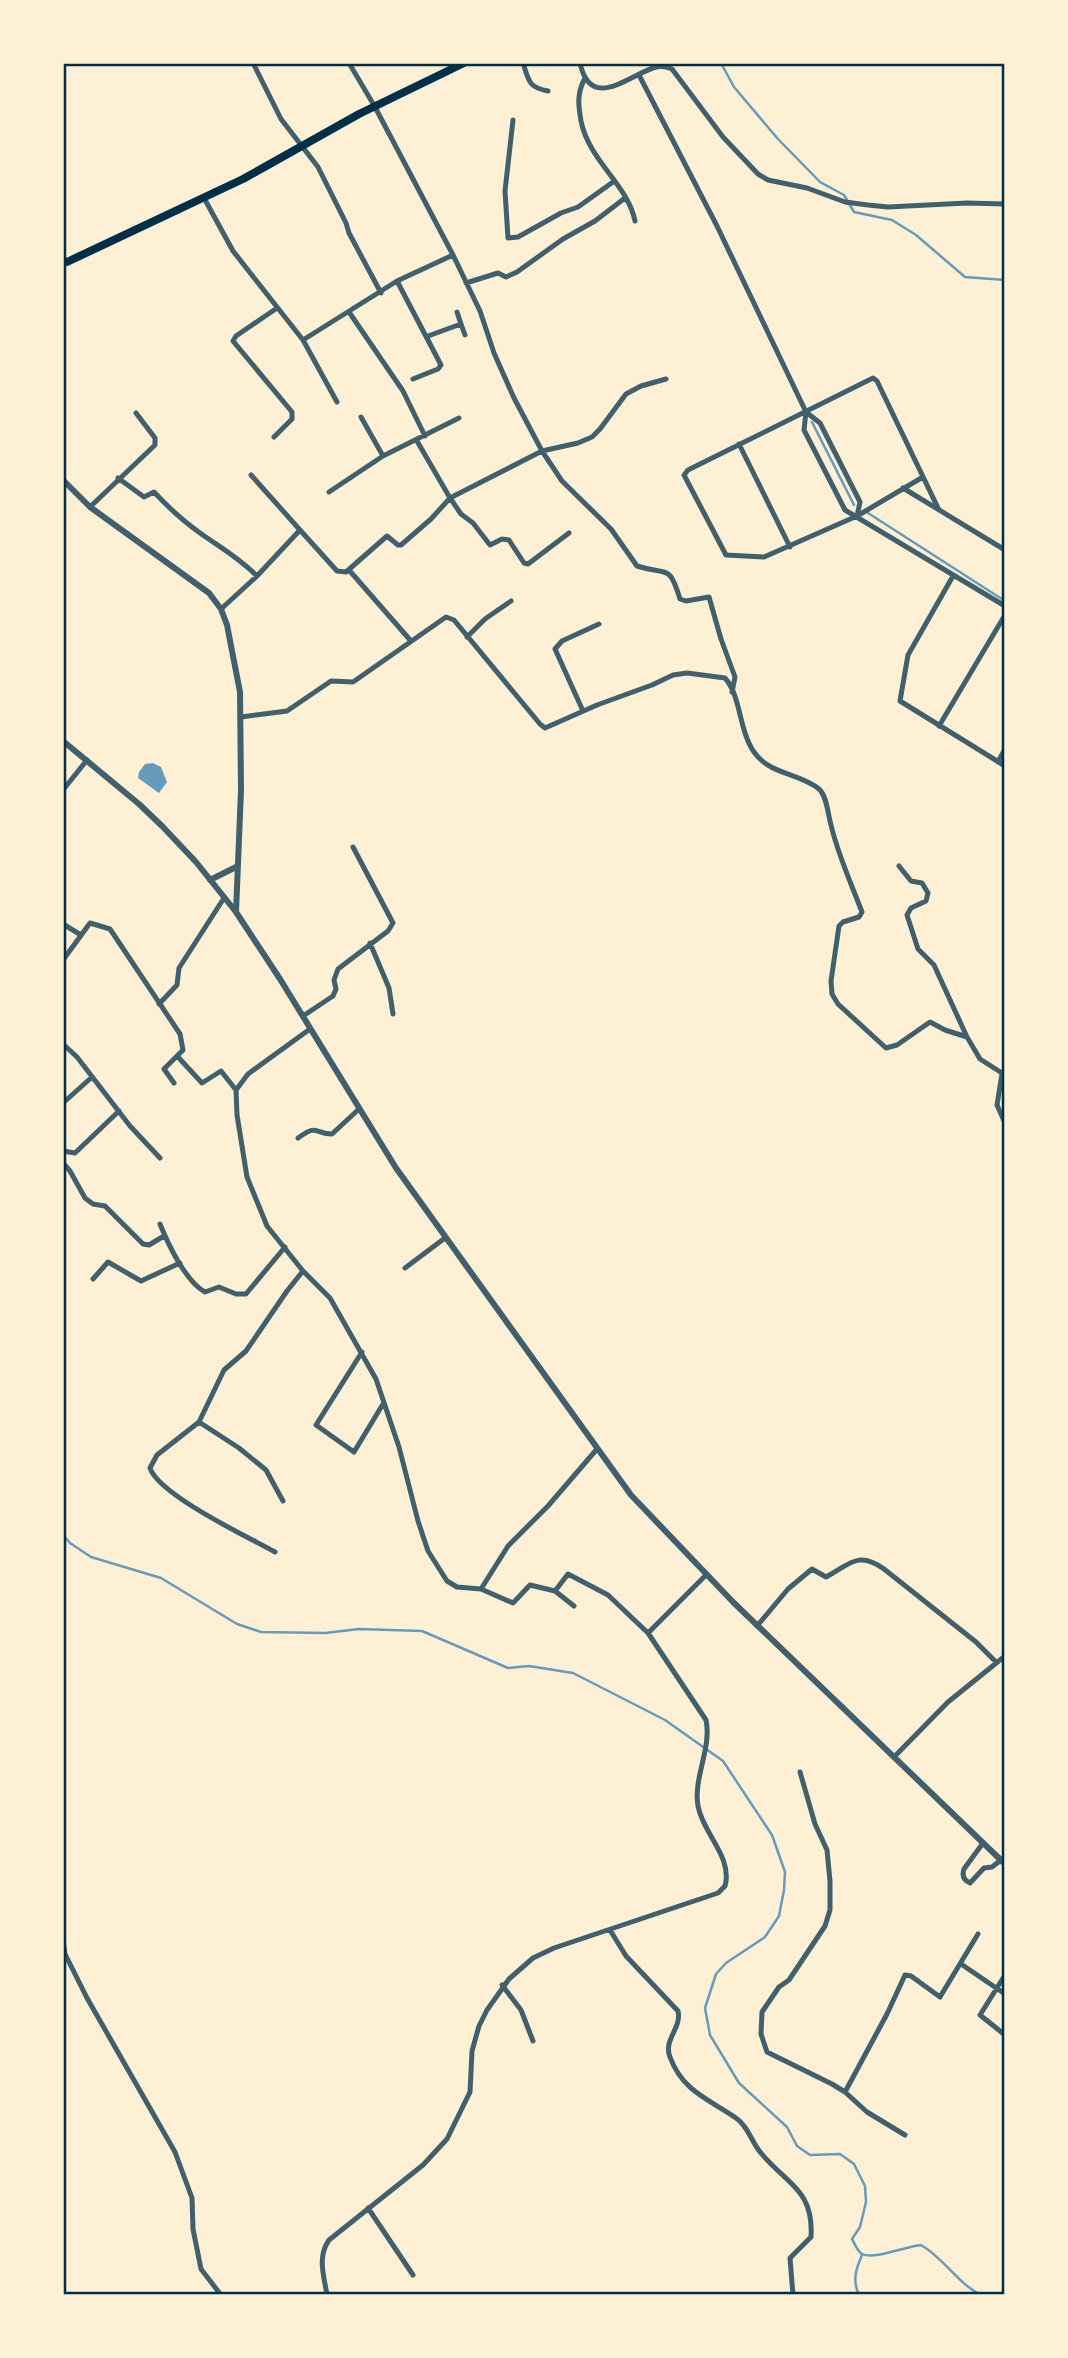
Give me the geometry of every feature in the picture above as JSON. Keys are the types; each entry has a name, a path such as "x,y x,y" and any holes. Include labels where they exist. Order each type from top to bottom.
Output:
{"highway":[{"path":"63,261 67,262 204,198 464,63"}],"street":[{"path":"253,63 281,119 318,167 381,293"},
{"path":"349,63 453,255 480,311 494,353 514,398 542,451 562,481 611,529 637,566 669,573 676,583 680,599 686,601 709,597 735,677 732,692"},
{"path":"523,63 531,85 536,89 548,91"},
{"path":"580,63 585,78 594,86 609,88 618,87 656,67 672,69 723,137 758,174 775,182 807,188 845,202 888,207 1005,204"},
{"path":"639,75 718,226 806,412 820,423 860,502 857,516"},
{"path":"585,78 578,102 582,130 593,152 632,209 635,221"},
{"path":"513,120 505,191 508,238 518,237 561,213 578,207 613,182"},
{"path":"204,198 233,251 303,340 337,402"},
{"path":"466,284 498,273 506,276 517,272 625,198"},
{"path":"303,340 397,281 453,255"},
{"path":"397,281 428,336 441,368 413,379"},
{"path":"274,437 292,419 292,412 233,341 277,309"},
{"path":"349,312 403,391 425,436"},
{"path":"457,312 465,334"},
{"path":"428,336 461,324"},
{"path":"923,477 857,516 760,558 726,555 684,475 688,470 873,377 877,381 939,510"},
{"path":"251,475 341,573 349,570 387,536 401,545 450,498 542,451 592,437 626,394 641,386 666,379"},
{"path":"806,412 804,430 845,510 1005,606"},
{"path":"90,507 155,445 155,438 136,413"},
{"path":"361,417 383,456"},
{"path":"329,492 383,456 459,418"},
{"path":"417,441 461,514 474,523 489,544 504,538 509,540 527,564 569,533"},
{"path":"739,444 790,547"},
{"path":"118,478 144,497 154,492 180,518 229,551 257,576"},
{"path":"63,480 90,507 209,593 221,610 237,664 242,717 236,912"},
{"path":"903,488 1002,549 1005,538"},
{"path":"221,610 300,530"},
{"path":"349,570 411,641"},
{"path":"953,576 908,654 899,698 901,702 1005,766"},
{"path":"467,637 485,619 511,601"},
{"path":"939,726 1005,615"},
{"path":"242,717 287,711 331,681 353,682 446,617 454,621 542,727 551,727 583,711 680,673 724,678 732,692 742,727 756,755 765,763 816,787 823,793 836,845 862,912 859,917 845,920 839,926 831,981 834,999 887,1048 897,1045 930,1022 967,1037"},
{"path":"583,711 555,649 562,641 599,624"},
{"path":"63,741 139,804 188,853 236,912 396,1168 631,1495 757,1626 1003,1862 984,1868 973,1882 967,1882 963,1877 964,1869 983,1843"},
{"path":"998,762 1005,749"},
{"path":"63,790 87,760"},
{"path":"303,1016 333,996 338,969 388,931 393,923 353,847"},
{"path":"899,866 911,881 922,883 928,893 926,901 908,909 907,915 918,949 934,965 980,1059 1003,1075 997,1105 1005,1123"},
{"path":"210,880 236,867"},
{"path":"159,1004 177,985 179,968 223,898"},
{"path":"63,960 92,922 110,929 183,1039 183,1050 164,1071 174,1083"},
{"path":"63,925 81,935"},
{"path":"370,943 389,988 393,1014"},
{"path":"236,1090 248,1074 310,1029"},
{"path":"63,1044 160,1158"},
{"path":"178,1057 202,1083 221,1070 236,1090 237,1115 247,1177 267,1226 303,1271 330,1298 376,1379 428,1551 447,1581 457,1587 481,1589 513,1603 530,1585 555,1591 574,1606"},
{"path":"63,1103 92,1077"},
{"path":"298,1138 309,1129 331,1134 359,1109"},
{"path":"63,1151 75,1153 119,1111"},
{"path":"63,1163 85,1198 93,1204 105,1206 143,1244 149,1245 164,1236"},
{"path":"160,1224 180,1263 203,1292 219,1287 241,1295 250,1290 285,1247"},
{"path":"405,1268 445,1238"},
{"path":"93,1279 107,1262 141,1282 180,1263"},
{"path":"275,1552 179,1497 153,1475 150,1468 157,1455 199,1422 224,1370 246,1352 286,1291 303,1271"},
{"path":"362,1352 316,1425 354,1452 383,1404"},
{"path":"199,1422 239,1448 266,1470 283,1501"},
{"path":"481,1589 508,1546 548,1506 597,1449"},
{"path":"757,1626 788,1589 812,1569 825,1577 847,1564 862,1559 869,1560 976,1642 996,1662"},
{"path":"327,2295 322,2264 325,2246 335,2234 423,2165 447,2139 470,2092 472,2051 479,2025 502,1985 533,1958 554,1948 723,1891 727,1878 722,1855 705,1828 697,1802 707,1734 706,1720 648,1633 608,1595 570,1574 555,1591"},
{"path":"648,1633 706,1575"},
{"path":"895,1756 948,1702 1005,1656"},
{"path":"800,1772 815,1824 827,1850 830,1910 825,1926 789,1980 779,1987 762,2012 761,2034 767,2052 845,2092 867,2112 905,2135"},
{"path":"610,1930 626,1956 678,2011 678,2021 668,2043 668,2050 688,2087 704,2100 737,2119 758,2151 796,2186 805,2199 811,2237 790,2258 793,2295"},
{"path":"845,2092 905,1975 911,1976 940,1997 978,1934"},
{"path":"63,1940 65,1954 88,1998 175,2152 192,2198 193,2229 201,2269 221,2295"},
{"path":"961,1964 1005,1994"},
{"path":"1005,1975 979,2015 1005,2035"},
{"path":"502,1985 521,2010 533,2040"},
{"path":"368,2208 413,2275"}],"water":[{"path":"153,763 161,767 167,782 159,793 138,778 145,764"}],"waterway":[{"path":"721,63 734,87 778,139 820,182 844,195 854,212 892,220 916,235 965,277 1005,280"},
{"path":"812,422 854,505"},
{"path":"868,513 1005,601"},
{"path":"63,1535 91,1557 161,1578 237,1624 261,1632 325,1633 359,1629 422,1631 508,1668 529,1666 573,1673 665,1720 723,1761 772,1835 785,1872 779,1916 765,1937 726,1963 716,1974 705,2008 710,2035 739,2083 787,2127 797,2146 810,2155 840,2154 854,2164 865,2186 866,2202 860,2227 852,2239 860,2253 874,2255 921,2245 981,2295"},
{"path":"859,2295 856,2275 862,2255"}]}
